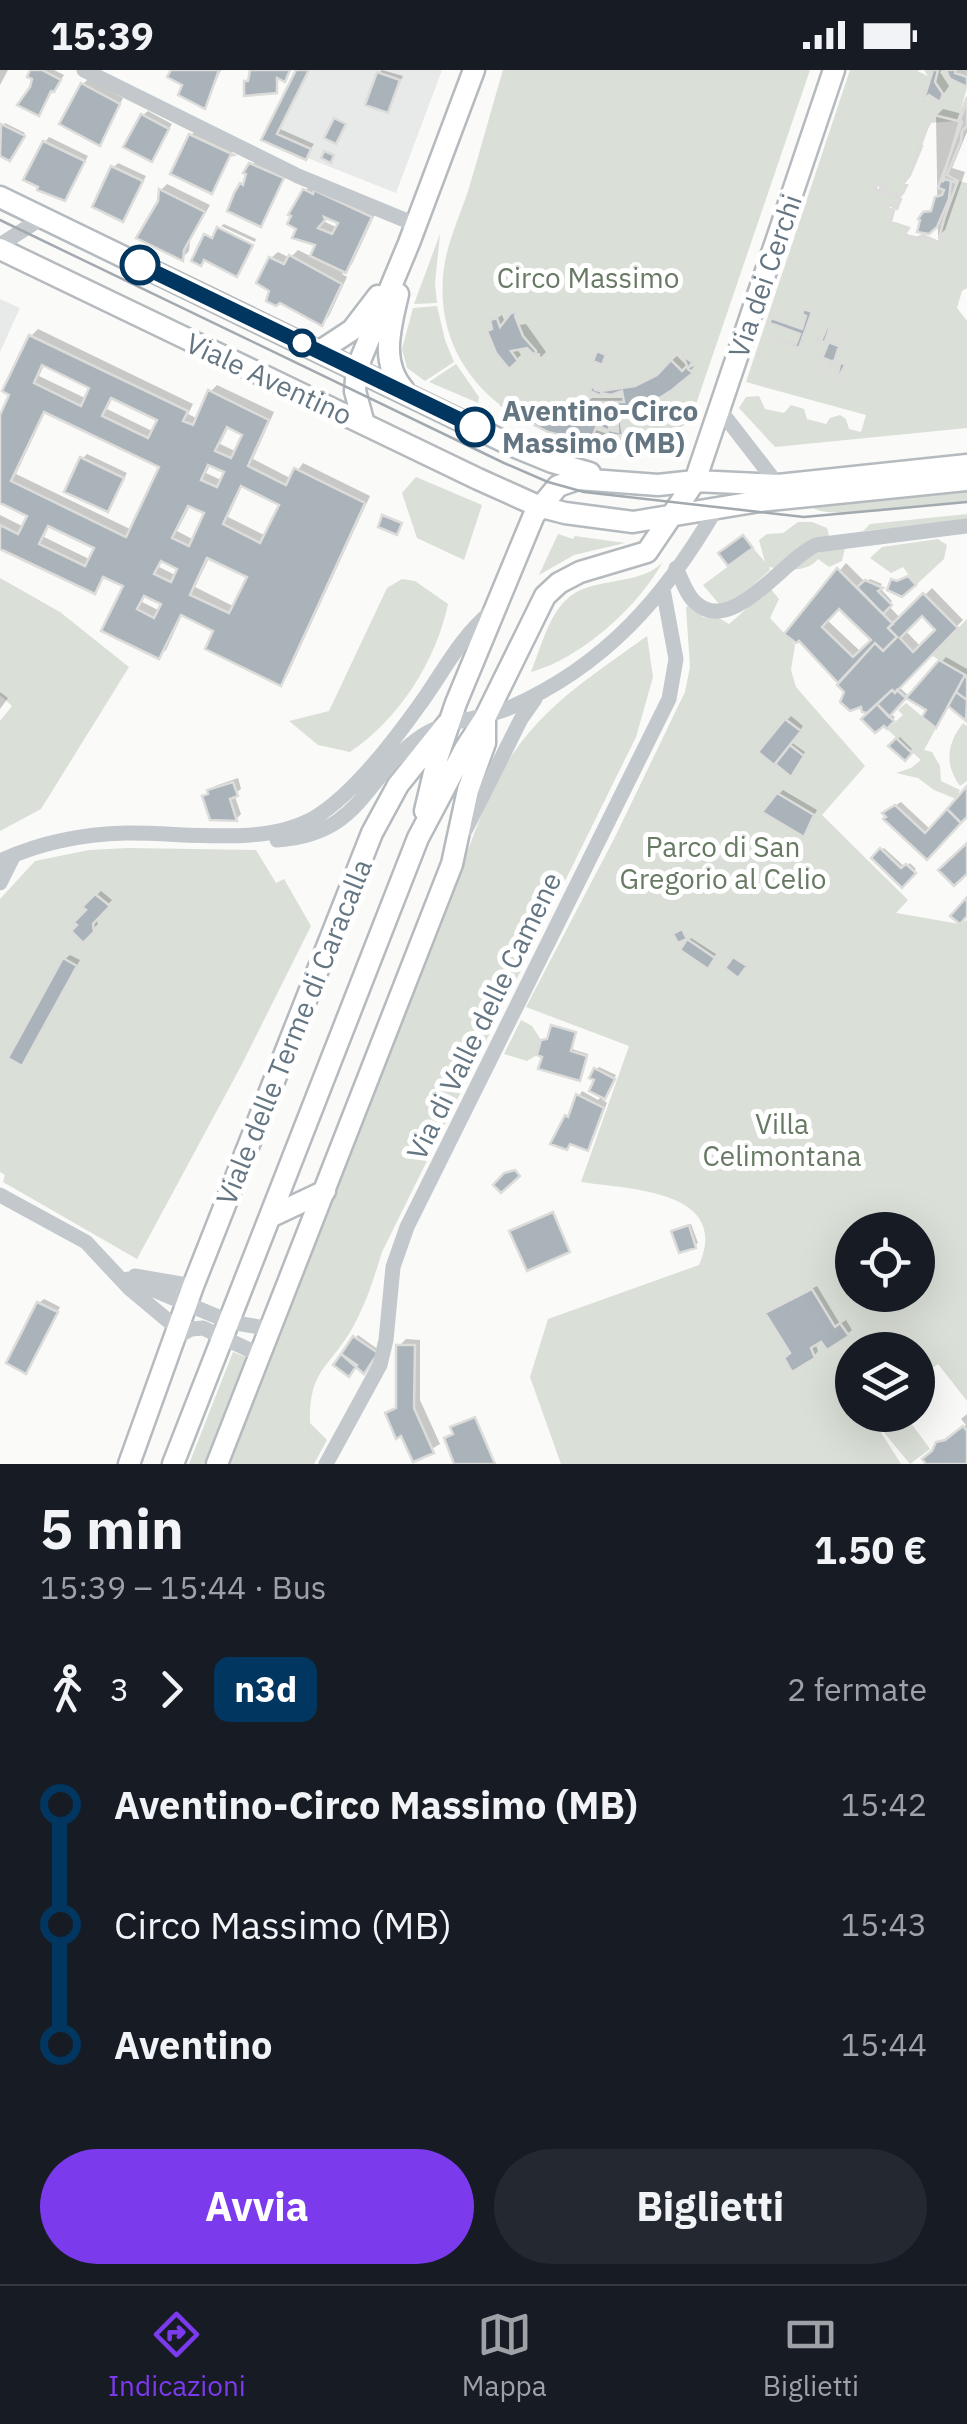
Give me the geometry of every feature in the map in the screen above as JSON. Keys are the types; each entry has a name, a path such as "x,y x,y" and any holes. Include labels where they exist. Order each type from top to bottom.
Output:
{"main road":[{"path":"364,424 355,391 357,368 413,234 474,70"},
{"name":"Via dei Cerchi","path":"485,718 530,624 553,587 586,570 643,554 653,546 696,481 834,70"},
{"name":"Viale Aventino","path":"0,197 529,454 621,480"},
{"path":"320,351 344,337 362,319 413,234"},
{"path":"406,392 393,374 388,342 413,234"},
{"name":"Viale Aventino","path":"0,247 538,506 613,520 674,517 779,492"},
{"path":"779,492 967,465"},
{"path":"447,724 538,506 553,490 572,480 658,484 696,481 779,492 967,480"},
{"path":"217,1464 452,864 468,790 485,743 485,718"},
{"name":"Viale delle Terme di Caracalla","path":"173,1464 418,838 464,749 485,718"},
{"name":"Viale delle Terme di Caracalla","path":"418,838 447,724"},
{"name":"Viale delle Terme di Caracalla","path":"129,1464 190,1296 372,833 398,786 447,724"},
{"path":"270,1217 325,1191"}],"street":[{"path":"91,72 413,234"},
{"path":"0,247 42,218"},
{"path":"720,410 779,492"},
{"path":"254,834 273,840 297,838 345,818 414,742 447,724 485,718 540,692 617,639 663,589 716,509"},
{"path":"676,568 696,603 708,610 725,612 740,605 794,558 816,545 964,528"},
{"name":"Via di Valle delle Camene","path":"326,1464 382,1358 392,1276 404,1234 669,699 676,660 663,589"},
{"path":"0,883 7,858 60,841 110,834 254,834 300,825 345,793 418,707 470,629 495,609"},
{"path":"452,864 520,719 540,692"},
{"path":"345,818 362,819 372,833"},
{"path":"0,1194 86,1242 176,1334 197,1327 271,1329"},
{"path":"111,1270 190,1296 260,1356"}],"shaded area":[{"path":"296,70 442,70 396,193 262,140"},
{"path":"0,299 20,308 0,352"}],"green space":[{"name":"Circo Massimo","path":"503,70 810,70 693,413 696,417 664,435 630,444 594,444 531,425 487,393 456,350 443,298 444,268"},
{"path":"850,70 922,70 917,71 928,76 924,70 933,70 924,98 929,95 940,101 943,94 935,82 938,70 946,70 950,79 967,87 958,121 928,123 900,196 880,189 878,184 876,189 901,199 897,209 890,205 888,208 894,210 892,222 909,228 906,234 923,235 938,242 958,181 967,183 967,288 962,291 957,308 967,321 967,428 775,447 739,408 746,397 759,396 765,409 784,413 791,405 804,409 807,419 826,424 840,415 849,429 861,432 866,415 746,382"},
{"path":"440,234 437,303 414,304"},
{"path":"437,306 454,362 425,381 407,368 402,349 413,308"},
{"path":"456,364 479,397 478,403 429,382"},
{"path":"416,477 482,505 464,560 417,538 402,493"},
{"path":"967,484 967,502 860,513 812,507 814,502"},
{"path":"967,514 967,520 863,531 870,524"},
{"path":"798,522 827,528 830,539 845,548 842,561 829,567 818,559 802,568 769,567 739,598 719,604 703,585 753,548 765,562 759,540 767,534 783,533"},
{"path":"558,534 625,543 574,555 539,575"},
{"path":"938,539 947,545 944,559 916,585 903,567 891,573 870,558 882,547"},
{"path":"662,563 638,597 606,629 569,656 531,672 549,624 566,600 588,587 640,576"},
{"path":"0,578 60,612 129,667 41,809 0,831 0,721 12,706 0,695"},
{"path":"402,579 415,581 448,604 425,667 399,706 368,739 350,752 318,745 289,721 329,711 387,588"},
{"name":"Villa Celimontana","path":"770,588 779,599 770,618 795,645 791,670 796,687 865,766 822,815 908,900 896,913 960,924 967,920 967,1401 938,1364 935,1366 935,1332 835,1332 835,1432 881,1432 901,1464 561,1464 530,1377 548,1319 699,1265 705,1240 701,1221 689,1208 648,1192 581,1182 629,1046 526,1007 685,692 690,667 686,607 691,605 703,617 719,618 729,624"},
{"path":"967,619 967,677 931,655"},
{"path":"647,636 653,677 636,737 382,1252 359,1316 317,1379 310,1423 327,1440 314,1464 229,1464 490,793 521,742 557,704"},
{"path":"906,703 936,728 924,750 932,752 940,766 941,781 960,790 956,799 918,778 896,773 921,760 887,729 903,715 898,710"},
{"path":"963,723 967,726 967,781 960,786 951,770 950,754"},
{"path":"89,850 256,850 276,883 284,879 311,926 137,1259 3,1182 5,1175 0,1172 0,899 35,861"},
{"path":"521,1020 532,1026 541,1040 537,1055 527,1061 504,1054"},
{"path":"233,1352 246,1357 204,1464 189,1464"},
{"path":"883,1432 918,1432 930,1449 910,1464"}],"building":[{"path":"30,70 42,70 61,80 39,116 17,105 30,87"},
{"path":"171,70 219,70 205,109 178,95 182,85 167,77"},
{"path":"250,70 290,70 285,82 277,78 277,93 244,96 244,81 248,81"},
{"path":"296,70 309,70 277,134 311,149 306,160 261,140"},
{"path":"933,70 938,70 935,82 943,94 940,102 929,95 924,99"},
{"path":"946,70 956,70 955,73 967,77 967,87 950,79"},
{"path":"377,72 400,80 388,113 365,105"},
{"path":"81,83 120,104 100,146 59,124"},
{"path":"967,97 967,126 947,175 958,181 942,182"},
{"path":"967,97 967,126 947,175 958,181 941,239 938,242 923,235 914,239 905,234 909,228 891,222 894,210 888,208 890,205 897,209 901,199 875,189 878,184 880,189 900,196 903,193 907,185 903,184 934,115 958,121"},
{"path":"141,114 169,129 152,162 123,147"},
{"path":"934,115 962,122 938,188 944,190 942,195 935,197 931,211 923,212 918,219 917,232 929,234 937,227 949,199 951,181 957,183 938,242 923,235 914,239 905,234 909,228 891,222 894,210 888,208 890,205 897,209 901,199 875,189 878,184 880,189 900,196 903,193 907,185 903,184"},
{"path":"334,118 346,124 336,144 324,138"},
{"path":"1,124 25,136 10,161 0,156"},
{"path":"189,134 234,155 212,194 170,174"},
{"path":"43,141 85,161 65,201 23,180"},
{"path":"324,151 334,155 331,163 321,158"},
{"path":"249,163 284,178 261,227 227,211 240,183 243,185 243,173"},
{"path":"111,166 143,181 123,222 92,207"},
{"path":"159,189 205,212 184,250 183,261 136,238 158,201"},
{"path":"303,189 313,194 314,190 372,217 346,273 310,256 315,245 292,238 296,229 287,224 291,216 288,215","holes":["324,217 338,223 332,234 318,228"]},
{"path":"217,227 253,245 237,277 204,260 201,266 191,261 204,234 212,238"},
{"path":"289,255 342,284 322,326 280,303 276,306 266,301 269,291 256,283 269,257 284,264"},
{"path":"804,309 812,312 799,348 779,341 796,344 800,334 770,323 771,318 802,329"},
{"path":"517,312 523,336 540,355 534,355 527,348 511,351 518,361 509,369 496,353 487,331 492,329 490,320 497,318 500,327 511,313"},
{"path":"827,327 838,331 829,330 825,341 836,345 841,337 838,346 844,348 838,349 835,359 845,365 836,382 840,364 833,361 828,377 831,361 813,354 823,356 828,344 819,340 814,346"},
{"path":"29,335 188,411 183,421 193,425 208,390 269,420 248,466 286,485 294,468 365,503 281,686 205,649 213,631 181,615 159,659 101,631 123,586 103,577 95,594 0,549 0,525 18,534 27,516 0,503 0,415 9,395 2,391","holes":["42,365 89,388 81,406 34,383","111,398 157,420 148,438 102,416","44,412 159,467 126,537 11,481","227,427 242,435 231,458 215,451","208,465 224,472 217,487 201,480","241,486 279,505 260,543 223,524","188,506 204,513 189,546 172,538","48,526 94,548 85,566 39,544","207,558 247,577 229,613 190,595","161,561 177,569 171,582 154,574","144,596 161,604 154,618 137,609"]},
{"path":"597,351 606,355 602,365 593,361"},
{"path":"683,356 692,362 688,369 693,373 678,385 679,390 677,386 671,391 672,396 669,392 663,396 669,406 661,397 655,400 660,410 653,401 646,404 649,417 644,416 641,406 639,418 635,408 629,411 629,419 626,412 619,412 623,435 609,436 601,427 607,412 600,411 599,419 598,412 580,409 593,385 601,391 635,386 657,375 671,360 682,371 687,366","holes":["622,391 624,402 586,402 592,392 601,396","610,411 617,411 618,432 609,430"]},
{"path":"503,401 533,415 537,408 597,425 593,435 616,445 548,432 506,410 501,405"},
{"path":"80,457 124,478 108,512 64,492"},
{"path":"382,515 402,523 397,535 378,527"},
{"path":"743,535 753,548 728,566 718,553"},
{"path":"837,568 893,624 888,628 897,637 883,651 875,643 838,683 799,641 796,643 784,634","holes":["839,609 871,640 853,657 822,627"]},
{"path":"908,576 916,585 902,597 887,590 891,579 897,581"},
{"path":"865,580 883,588 878,591 892,605 883,614 857,587"},
{"path":"923,593 958,628 895,693 892,690 867,713 861,707 850,711 840,702 844,692 837,685 875,643 883,651 897,637 888,628","holes":["922,616 935,630 913,652 900,638"]},
{"path":"939,660 965,675 936,728 922,717 926,710 906,698"},
{"path":"967,677 967,700 956,692"},
{"path":"892,690 906,698 889,717 877,704"},
{"path":"956,692 967,700 966,721 948,706"},
{"path":"877,704 894,721 887,729 884,726 875,733 861,719"},
{"path":"785,719 801,731 774,765 758,752"},
{"path":"896,738 912,753 905,761 888,746"},
{"path":"790,745 804,756 791,777 775,764"},
{"path":"233,782 238,796 230,799 237,821 210,820 202,796 208,794 207,790"},
{"path":"967,786 967,817 961,823 947,809"},
{"path":"777,793 814,815 804,837 762,812"},
{"path":"895,805 925,833 947,809 961,823 927,860 883,819 886,817 882,813"},
{"path":"967,843 967,874 954,886 938,870"},
{"path":"880,848 901,868 906,864 916,873 902,888 871,858"},
{"path":"95,894 110,906 93,924 94,932 83,943 71,931 86,910 82,907"},
{"path":"967,897 967,916 960,924 950,916"},
{"path":"682,929 687,939 678,943 673,934"},
{"path":"687,939 715,958 708,969 680,950"},
{"path":"733,957 747,966 738,978 725,968"},
{"path":"63,958 77,966 22,1066 8,1058"},
{"path":"551,1025 576,1032 571,1051 587,1056 580,1081 538,1069 541,1040 547,1039"},
{"path":"594,1068 615,1079 605,1099 589,1091"},
{"path":"576,1094 604,1108 588,1151 570,1144 567,1150 550,1144 565,1115 568,1117"},
{"path":"515,1170 520,1176 501,1193 493,1185 504,1173"},
{"path":"553,1212 570,1252 527,1271 509,1231"},
{"path":"689,1225 696,1248 679,1253 671,1231"},
{"path":"812,1289 835,1327 840,1323 846,1332 835,1332 835,1345 827,1350 821,1342 811,1348 815,1358 792,1372 784,1358 790,1353 765,1313"},
{"path":"37,1302 58,1312 26,1374 6,1363"},
{"path":"353,1336 378,1353 364,1374 341,1354"},
{"path":"396,1345 415,1345 414,1408 434,1453 413,1462 401,1436 396,1439 385,1413 396,1408"},
{"path":"341,1354 357,1365 349,1377 333,1365"},
{"path":"475,1417 495,1464 454,1464 444,1438 453,1434 450,1427"},
{"path":"963,1426 967,1431 967,1464 926,1464 922,1459 936,1442"}],"tram line":[{"path":"0,220 548,482 584,492 804,517 967,502"}],"bus line":[{"name":"n3d","path":"140,265 475,427"}],"place":[{"name":"Aventino-Circo Massimo (MB)","path":"475,427"}],"park label":[{"name":"Parco di San Gregorio al Celio","path":"723,863"}]}
